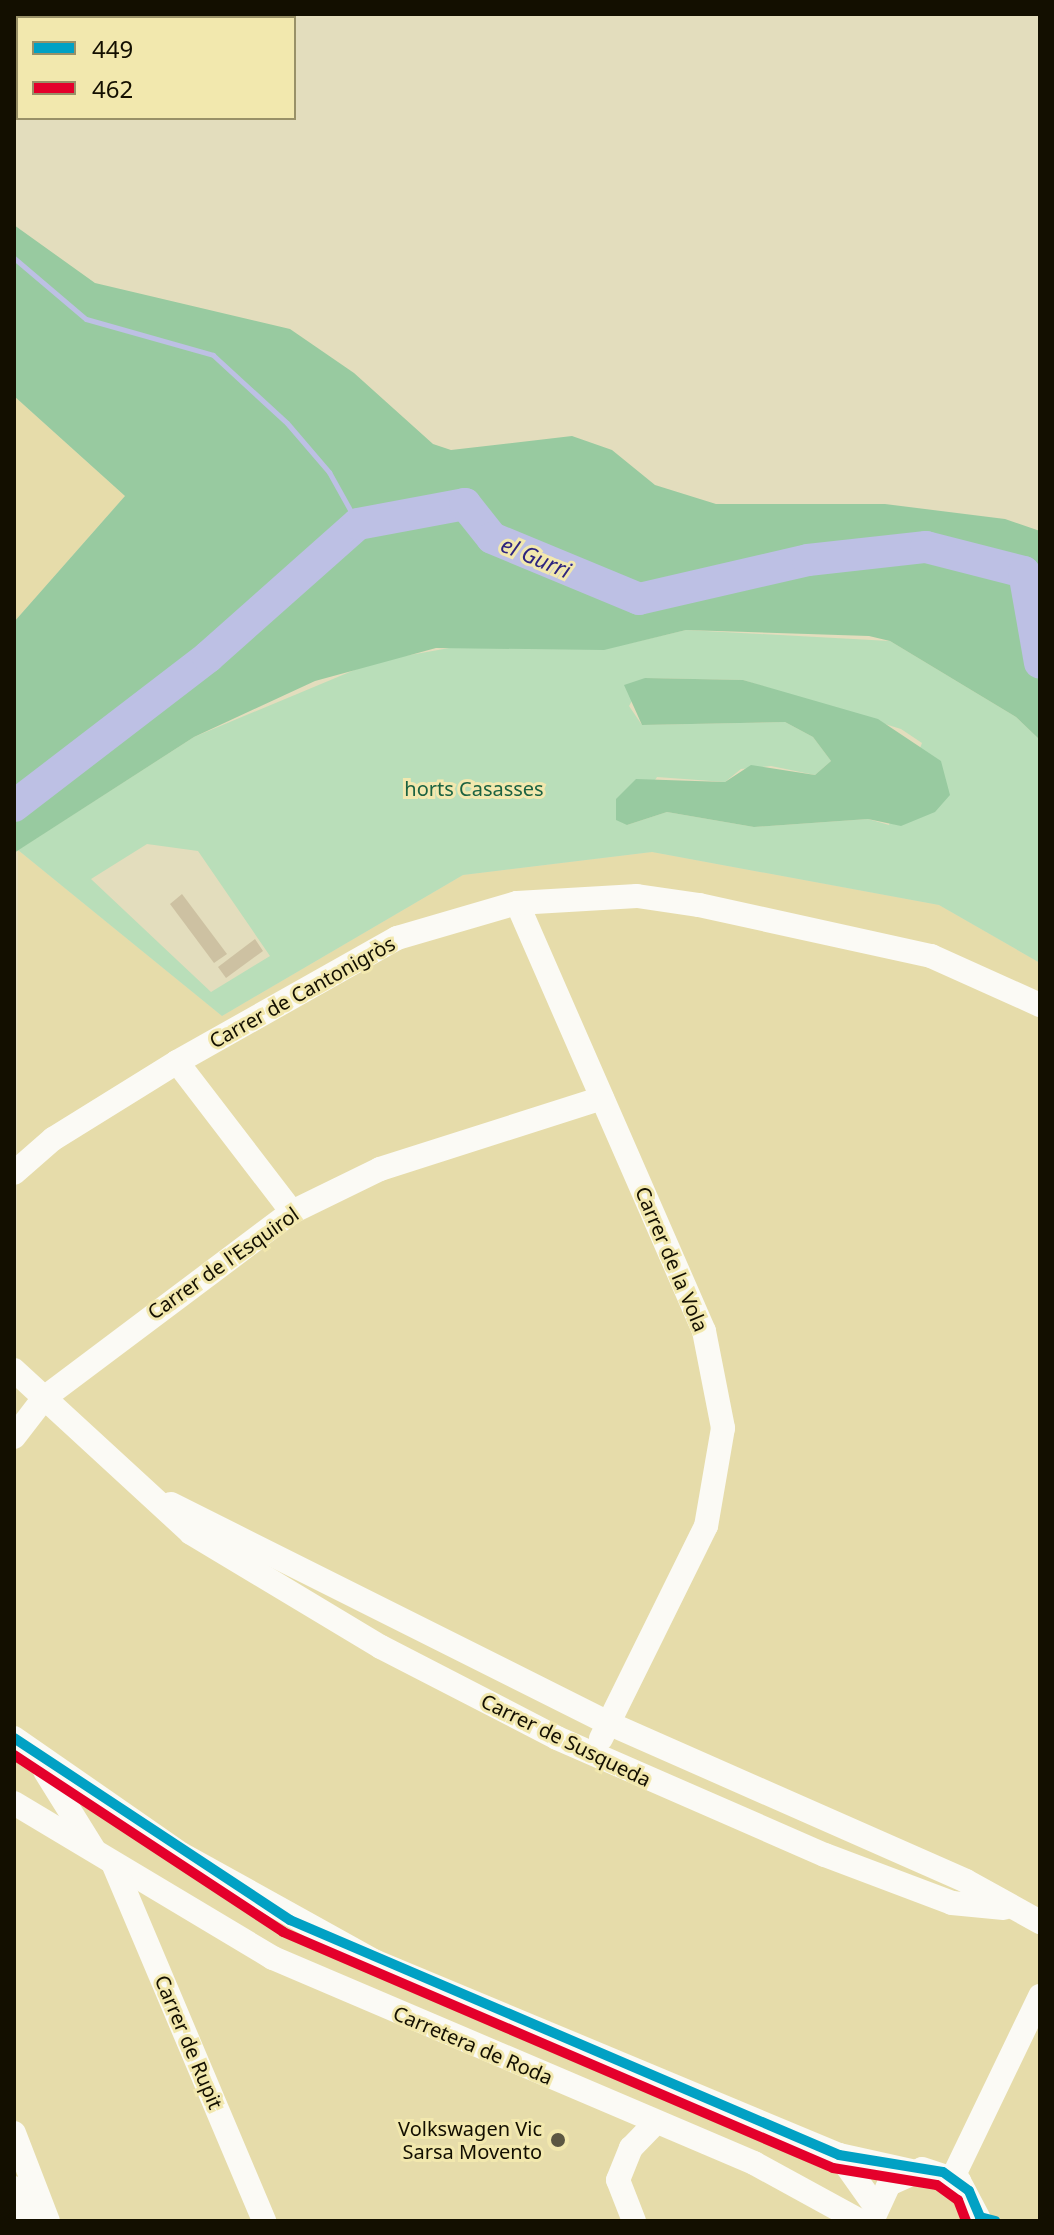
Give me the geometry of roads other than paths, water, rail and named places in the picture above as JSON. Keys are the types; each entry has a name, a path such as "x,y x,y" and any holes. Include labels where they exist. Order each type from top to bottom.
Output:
{"street":[{"name":"Carrer de Cantonigròs","path":"14,1173 53,1139 177,1062 397,938 517,903 637,896 699,905 931,956 1040,1005"},
{"name":"Carrer de la Vola","path":"517,903 704,1331 723,1428 706,1526 593,1755"},
{"path":"177,1062 292,1212"},
{"name":"Carrer de l'Esquirol","path":"14,1437 44,1398 292,1212 380,1169 602,1098"},
{"name":"Carrer de Susqueda","path":"14,1370 163,1501 191,1533 381,1647 593,1755 839,1861 952,1903 1004,1908"},
{"name":"Carrer de Susqueda","path":"163,1501 608,1723 966,1881 1004,1908 1040,1922"},
{"path":"14,1738 69,1780 290,1920 374,1961 839,2155 953,2177 985,2220"},
{"path":"14,1752 69,1780"},
{"name":"Carretera de Roda","path":"41,1766 104,1857"},
{"name":"Carretera de Roda","path":"14,1803 273,1958 754,2163 869,2216"},
{"name":"Carrer de Rupit","path":"104,1857 264,2221"},
{"path":"953,2177 1040,1996"},
{"path":"634,2221 618,2180 631,2148 655,2123"},
{"path":"14,2133 48,2221"},
{"path":"839,2155 869,2216"},
{"path":"869,2216 889,2184 911,2171"},
{"path":"14,2188 27,2221"}],"waterway":[{"path":"14,258 86,319 213,355 287,423 329,472 358,524"},
{"name":"el Gurri","path":"14,806 208,657 358,524 465,504 492,538 639,599 808,560 926,547 1024,572 1040,663"}],"place":[{"name":"Volkswagen Vic Sarsa Movento","path":"558,2140"}],"park label":[{"name":"horts Casasses","path":"474,788"}]}
